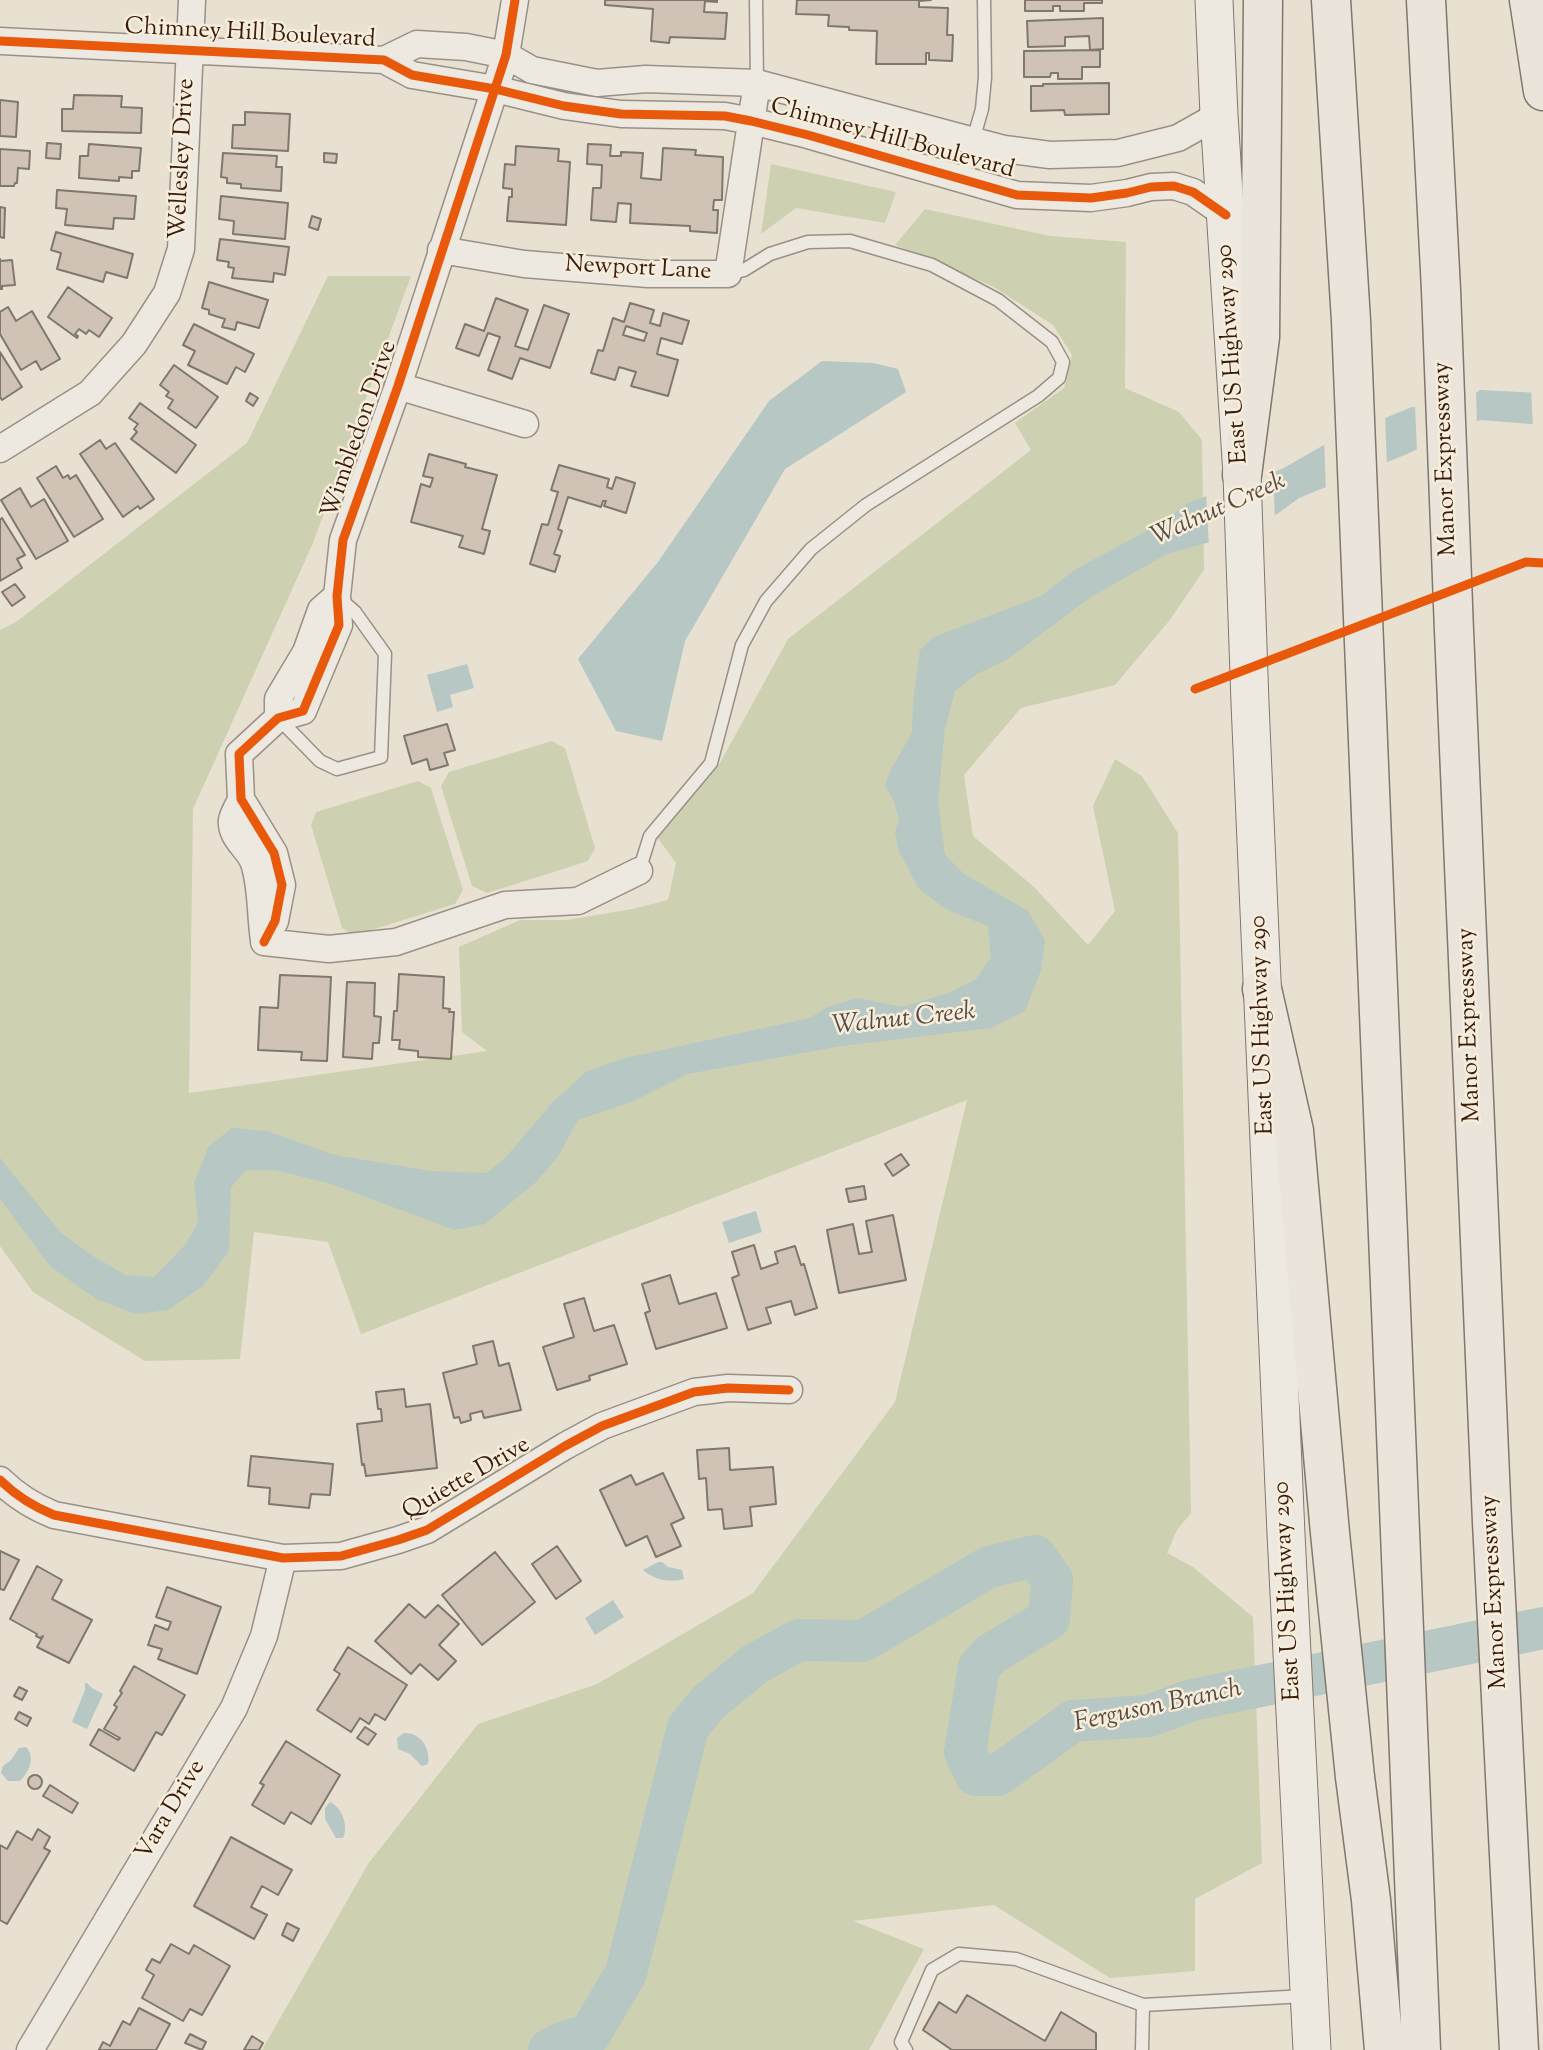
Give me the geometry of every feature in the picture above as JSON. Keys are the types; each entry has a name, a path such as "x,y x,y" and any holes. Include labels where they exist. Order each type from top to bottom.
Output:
{"highway":[{"path":"1242,475 1263,0"},
{"path":"1331,0 1351,321 1421,2050"},
{"name":"Manor Expressway","path":"1426,0 1441,290 1492,1522 1519,2050"},
{"path":"1529,0 1543,91"},
{"path":"1262,989 1294,1131 1330,1533 1355,1777 1371,1900 1384,2050"}],"main road":[{"name":"East US Highway 290","path":"1214,0 1226,215 1247,339"},
{"path":"1541,0 1543,64"},
{"name":"East US Highway 290","path":"1242,475 1297,1790 1311,2050"}],"street":[{"name":"Wellesley Drive","path":"0,449 90,393 134,344 167,293 181,249 192,0"},
{"name":"Wimbledon Drive","path":"337,596 343,540 398,386 506,55 515,0"},
{"name":"Chimney Hill Boulevard","path":"0,41 384,60 412,75 495,89 564,106 610,112 725,116 751,121 1017,195 1091,198 1152,187 1174,186 1193,192 1226,215"},
{"name":"Chimney Hill Boulevard","path":"384,60 417,44 466,47 506,55 532,70 597,83 646,79 757,83 1004,149 1050,155 1118,153 1178,138 1219,115"},
{"name":"Newport Lane","path":"442,250 537,265 648,274 728,274 757,83"},
{"path":"398,386 525,424"},
{"path":"337,596 321,610 306,652 278,699 278,718 239,754 241,799 232,820 237,840 253,860 264,942 329,949 396,942 505,905 578,901 639,871"},
{"name":"Quiette Drive","path":"0,1480 16,1496 33,1507 54,1515 283,1558 341,1556 427,1530 602,1426 695,1392 728,1388 789,1390"},
{"name":"Vara Drive","path":"30,2050 234,1708 264,1636 283,1558"}],"lane":[{"path":"756,0 757,83"},
{"path":"962,178 982,108 985,77 984,0"},
{"path":"639,871 650,836 711,763 742,645 766,601 811,550 838,527 866,505 1038,396 1059,378 1063,362 1052,342 998,300 932,265 850,242 808,242 770,254 744,270 728,274"},
{"path":"278,718 320,761 337,769 381,757 385,654 355,612 337,596"},
{"path":"906,2050 901,2042 932,1970 959,1954 1016,1959 1143,2005 1308,1996"},
{"path":"1142,2050 1143,2005"}],"green space":[{"path":"771,164 896,192 885,223 796,208 761,234"},
{"path":"925,209 1050,236 1126,242 1125,388 1179,412 1202,440 1204,570 1169,621 1115,685 1021,708 964,775 973,836 1034,887 1088,945 1115,911 1093,806 1115,759 1142,776 1178,833 1191,1513 1177,1530 1167,1553 1193,1567 1253,1617 1262,1863 1195,1899 1195,1971 1110,1978 994,1905 853,1921 924,1949 869,2050 262,2050 368,1864 478,1724 597,1684 753,1593 895,1402 967,1100 361,1334 328,1242 254,1232 240,1359 145,1361 33,1292 0,1246 0,630 16,622 247,443 328,276 411,276 313,543 193,809 189,1093 487,1051 462,1032 459,947 520,920 567,920 668,900 676,863 656,836 720,763 788,639 1031,450 1015,423 1064,388 1072,355 1053,325 994,287 895,245"},
{"path":"552,741 565,748 595,848 588,861 487,893 472,886 441,786 449,772"},
{"path":"418,781 431,788 463,890 455,904 355,935 342,928 311,825 316,812"}],"water":[{"path":"822,361 873,363 898,369 906,392 785,469 685,641 662,741 616,731 578,659 658,562 769,401"},
{"name":"Walnut Creek","path":"1480,390 1540,393 1543,425 1480,420 1407,454 1299,498 1273,517 1210,542 1167,554 1091,597 1008,659 977,674 955,691 945,728 938,803 945,855 964,874 1028,911 1045,940 1041,970 1025,1011 991,1028 842,1046 688,1074 634,1101 578,1120 557,1158 536,1182 485,1224 454,1230 331,1184 275,1170 246,1170 231,1187 229,1251 203,1286 168,1310 136,1314 96,1299 50,1266 0,1199 0,1158 61,1233 126,1275 154,1277 185,1245 198,1223 194,1183 209,1146 232,1128 267,1131 335,1155 431,1171 487,1173 505,1158 552,1103 587,1071 625,1058 810,1018 827,1007 858,998 902,1007 948,993 976,979 991,957 988,926 947,910 919,889 898,849 895,832 899,820 894,801 885,786 890,771 912,733 920,650 934,637 1041,596 1076,569 1169,519 1187,503 1282,469 1336,438 1412,407 1440,410 1459,406"},
{"path":"467,664 474,688 450,695 453,707 437,712 427,675"},
{"path":"756,1211 762,1232 729,1243 722,1222"},
{"path":"658,1562 682,1570 684,1579 662,1580 643,1570"},
{"path":"613,1600 624,1617 595,1635 585,1618"},
{"path":"85,1683 103,1694 87,1729 72,1722 85,1690"},
{"path":"404,1733 415,1735 423,1742 428,1752 428,1764 422,1766 410,1754 398,1749 397,1738"},
{"path":"26,1747 31,1760 26,1773 20,1781 8,1781 1,1773 3,1766 19,1748"},
{"path":"330,1802 338,1808 343,1818 343,1838 336,1838 325,1819 325,1808"}],"pier":[{"path":"1476,389 1477,425 1417,454 1415,404 1440,406 1457,403"},
{"path":"1531,389 1543,390 1543,428 1533,427"},
{"path":"1385,414 1387,466 1326,491 1324,440"},
{"path":"1273,469 1275,520 1209,546 1206,494"}],"building":[{"path":"605,0 717,0 705,1 704,12 727,13 725,39 670,37 669,43 651,41 653,9 605,5"},
{"path":"797,0 931,0 919,1 919,7 948,8 947,35 953,35 952,61 929,60 929,53 926,53 926,64 876,64 877,31 828,26 829,15 796,14"},
{"path":"1025,0 1102,0 1102,3 1084,3 1084,11 1060,11 1060,6 1053,6 1053,11 1025,11"},
{"path":"1103,18 1103,49 1090,50 1089,36 1065,37 1065,46 1028,47 1027,21"},
{"path":"1100,50 1100,67 1082,67 1082,79 1058,79 1058,73 1051,73 1050,77 1024,77 1024,51"},
{"path":"1109,83 1109,114 1065,115 1064,110 1031,111 1031,86"},
{"path":"74,95 122,96 121,107 142,108 141,133 62,131 62,109 73,109"},
{"path":"0,100 18,102 16,137 0,136"},
{"path":"245,112 290,114 288,151 232,148 233,125 245,125"},
{"path":"47,143 61,144 60,159 46,158"},
{"path":"89,144 141,148 139,171 132,171 132,178 119,177 119,181 79,178 80,156 88,156"},
{"path":"588,144 611,145 610,156 621,156 621,152 643,153 641,178 661,180 663,148 696,150 695,155 723,157 722,200 714,200 713,210 718,210 717,233 690,231 690,226 630,223 631,204 618,203 616,222 591,220 593,188 601,188 602,165 587,164"},
{"path":"516,146 559,149 558,161 570,162 566,225 507,221 512,189 503,188 505,164 515,165"},
{"path":"0,149 30,151 29,169 18,168 17,183 14,186 0,186"},
{"path":"223,153 277,156 276,167 282,167 281,191 241,188 241,184 227,183 227,178 221,177"},
{"path":"324,153 337,154 336,163 324,162"},
{"path":"57,190 136,196 134,219 114,218 113,229 65,225 67,209 56,208"},
{"path":"221,196 288,203 285,239 233,234 234,221 219,219"},
{"path":"0,207 5,208 4,238 0,237"},
{"path":"312,216 321,219 318,230 309,227"},
{"path":"56,232 133,254 127,278 106,272 103,282 57,269 61,253 51,250"},
{"path":"220,239 289,247 285,275 274,273 273,282 232,278 234,268 228,267 229,262 217,260"},
{"path":"12,260 15,285 2,286 0,289 0,261"},
{"path":"209,282 268,300 259,328 237,322 235,330 222,327 225,319 209,314 209,310 202,308"},
{"path":"68,287 112,318 99,337 89,330 86,334 79,329 75,334 77,338 48,317"},
{"path":"496,298 528,310 515,346 528,350 544,305 569,314 550,368 520,358 512,379 488,370 500,337 488,333 479,356 456,348 465,324 484,331"},
{"path":"630,303 654,310 650,323 660,326 663,313 689,321 682,344 661,338 657,354 678,360 668,396 631,386 636,372 619,367 615,380 591,373 598,350 603,351 613,318 624,322","holes":["626,326 647,333 644,341 623,335"]},
{"path":"8,307 16,321 32,311 60,359 41,370 36,361 21,370 0,334 0,312"},
{"path":"194,324 254,354 245,372 236,367 227,384 188,365 195,351 183,345"},
{"path":"0,352 22,387 2,400 0,397"},
{"path":"174,365 218,397 196,428 168,408 173,400 166,396 169,392 160,385"},
{"path":"250,393 258,398 253,406 246,401"},
{"path":"140,403 196,445 176,473 131,439 137,432 134,429 138,424 129,418"},
{"path":"100,440 106,449 115,443 154,499 123,517 80,454"},
{"path":"429,454 497,475 482,529 490,531 484,554 459,547 463,536 411,522 421,484 430,487 433,478 423,476"},
{"path":"559,465 609,479 607,487 612,489 616,477 635,483 626,513 604,506 606,501 603,501 601,507 568,497 558,529 562,531 554,554 560,556 555,572 530,564 542,524 548,525 558,492 551,490"},
{"path":"56,466 63,478 68,475 70,479 76,475 103,519 74,537 37,478"},
{"path":"20,488 31,507 44,499 68,541 36,559 1,500"},
{"path":"2,518 25,555 17,559 22,568 0,581 0,520"},
{"path":"15,584 25,597 12,606 2,592"},
{"path":"447,724 455,750 444,753 448,765 430,770 427,759 412,764 404,736"},
{"path":"399,974 444,977 443,1008 454,1012 451,1059 418,1057 418,1051 399,1049 400,1040 392,1040"},
{"path":"280,975 331,977 327,1061 301,1060 302,1052 258,1050 260,1007 278,1008"},
{"path":"347,982 375,983 374,1016 381,1017 379,1043 373,1043 372,1059 343,1057"},
{"path":"901,1154 909,1165 893,1176 885,1164"},
{"path":"864,1186 866,1199 849,1202 846,1189"},
{"path":"893,1215 906,1280 839,1293 827,1230 853,1224 859,1254 872,1252 866,1221"},
{"path":"754,1245 761,1269 778,1263 775,1252 795,1246 801,1265 804,1264 817,1308 795,1315 791,1301 766,1308 771,1323 748,1330 732,1278 739,1275 732,1252"},
{"path":"670,1275 679,1304 716,1293 727,1328 656,1349 645,1313 650,1311 642,1284"},
{"path":"584,1298 594,1331 614,1325 627,1364 589,1376 590,1380 557,1390 543,1347 574,1337 564,1304"},
{"path":"493,1341 499,1366 509,1363 521,1410 484,1418 482,1411 470,1414 471,1420 461,1423 459,1417 454,1418 443,1373 477,1364 473,1346"},
{"path":"404,1389 406,1407 430,1404 437,1468 366,1476 357,1424 382,1421 376,1392"},
{"path":"729,1448 730,1470 773,1467 776,1504 750,1507 752,1526 724,1529 722,1509 708,1510 706,1478 699,1479 697,1450"},
{"path":"251,1456 333,1464 330,1495 311,1494 309,1508 269,1504 270,1488 248,1486"},
{"path":"663,1473 684,1518 671,1524 681,1546 656,1557 647,1536 626,1546 600,1490 631,1475 636,1485"},
{"path":"557,1546 581,1581 556,1599 532,1564"},
{"path":"0,1551 19,1560 4,1590 0,1589"},
{"path":"495,1552 535,1602 482,1645 442,1595"},
{"path":"37,1566 62,1580 52,1599 92,1620 69,1663 37,1647 43,1636 36,1636 37,1634 10,1619"},
{"path":"167,1587 221,1607 197,1674 158,1659 162,1649 148,1645 155,1625 168,1630 171,1622 156,1617"},
{"path":"409,1604 425,1618 438,1605 459,1624 439,1645 456,1661 438,1680 420,1664 411,1674 375,1641"},
{"path":"348,1647 407,1685 385,1720 375,1714 369,1724 360,1718 351,1732 317,1710 340,1674 334,1670"},
{"path":"134,1666 185,1695 162,1735 156,1732 134,1771 90,1745 99,1729 118,1740 120,1738 104,1729 117,1707 114,1705"},
{"path":"19,1687 27,1691 22,1700 14,1696"},
{"path":"19,1712 31,1718 27,1726 15,1719"},
{"path":"365,1727 376,1734 368,1745 357,1738"},
{"path":"286,1741 340,1775 311,1824 291,1812 284,1824 252,1805 264,1785 260,1783"},
{"path":"35,1775 40,1777 40,1787 35,1789 30,1787 28,1782 30,1777"},
{"path":"50,1785 78,1803 72,1813 43,1796"},
{"path":"38,1829 50,1837 44,1848 50,1851 7,1924 0,1920 0,1845 7,1849 17,1831 32,1840"},
{"path":"231,1837 292,1870 278,1895 262,1886 251,1907 267,1915 254,1939 194,1906"},
{"path":"287,1923 299,1929 293,1941 282,1935"},
{"path":"171,1944 189,1954 194,1945 230,1966 202,2015 190,2009 183,2021 142,1998 154,1975 146,1970 152,1959 160,1963"},
{"path":"967,1995 1045,2041 1061,2012 1096,2033 1096,2050 952,2050 923,2030 939,2002 956,2013"},
{"path":"139,2008 170,2024 156,2050 99,2050 103,2042 110,2046 123,2021 130,2025"},
{"path":"190,2034 206,2042 202,2050 185,2043"},
{"path":"252,2036 263,2043 259,2050 244,2050"}],"waterway":[{"name":"Ferguson Branch","path":"549,2050 590,2034 626,1973 688,1727 709,1702 755,1664 799,1640 863,1641 989,1567 1035,1556 1052,1580 1049,1619 991,1654 979,1667 965,1752 976,1775 998,1775 1073,1721 1149,1716 1192,1700 1543,1628"}],"cycle path":[{"path":"264,942 275,921 282,885 274,853 241,799 239,754 278,718 303,711 339,625 337,596 343,540 398,386 506,55 515,0"},
{"path":"0,41 384,60 412,75 495,89 564,106 621,114 725,116 751,121 1017,195 1091,198 1151,187 1174,186 1193,192 1226,215"},
{"path":"1195,689 1526,562 1543,563"},
{"path":"0,1480 25,1500 54,1515 283,1558 341,1556 427,1530 602,1426 694,1392 728,1388 789,1390"}]}
